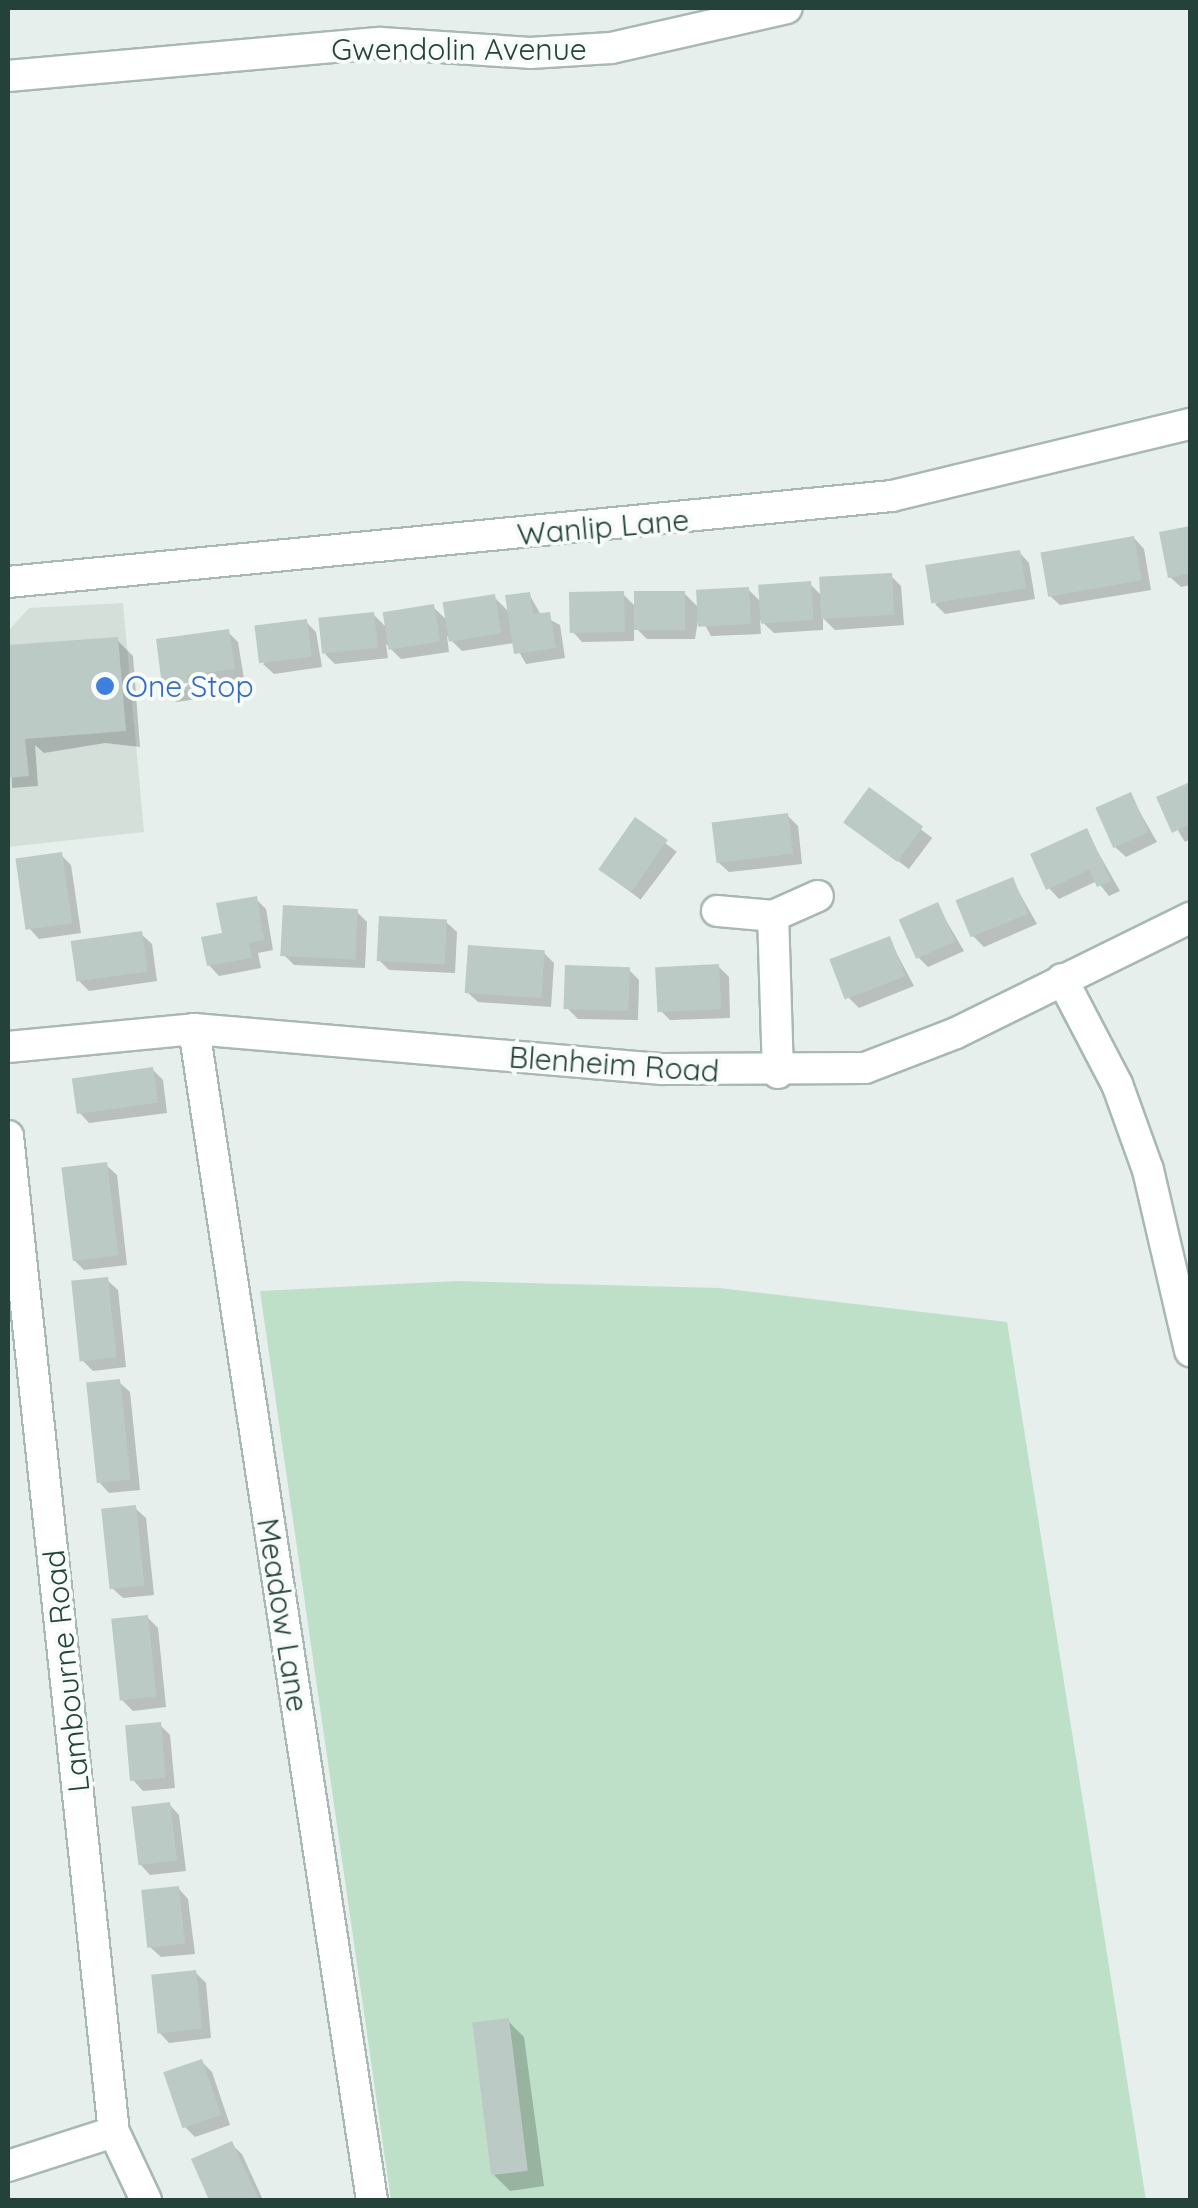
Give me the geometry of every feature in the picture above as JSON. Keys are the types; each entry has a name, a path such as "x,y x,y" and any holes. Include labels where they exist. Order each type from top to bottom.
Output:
{"street":[{"name":"Gwendolin Avenue","path":"8,76 382,44 530,52 611,48 787,8"},
{"name":"Wanlip Lane","path":"8,582 892,496 1190,424"},
{"path":"717,911 773,916 818,896"},
{"path":"773,916 778,1073"},
{"name":"Blenheim Road","path":"8,1047 194,1029 341,1036 517,1059 778,1073 865,1068 956,1033 1190,918"},
{"path":"1062,980 1117,1084 1148,1170 1190,1351"},
{"name":"Meadow Lane","path":"194,1029 372,2200"},
{"name":"Lambourne Road","path":"8,1136 114,2132 146,2200"},
{"path":"8,2166 114,2132"}],"shaded area":[{"path":"123,603 144,832 8,847 8,631 29,608"}],"green space":[{"path":"456,1281 719,1288 1007,1322 1146,2200 391,2200 260,1291"}],"building":[{"path":"1190,526 1190,574 1168,578 1159,532"},
{"path":"1134,536 1142,580 1048,597 1040,552"},
{"path":"1020,550 1026,589 931,604 925,565"},
{"path":"892,573 894,615 821,619 819,577"},
{"path":"811,581 814,620 761,624 758,585"},
{"path":"749,587 751,624 698,627 696,590"},
{"path":"624,591 625,632 570,633 569,592"},
{"path":"634,591 685,591 685,630 634,630"},
{"path":"530,592 533,614 550,612 556,648 514,654 505,595"},
{"path":"495,594 501,634 449,642 443,602"},
{"path":"434,604 440,642 389,650 383,612"},
{"path":"374,612 378,648 322,654 318,618"},
{"path":"307,619 312,657 259,663 254,625"},
{"path":"229,629 235,669 187,675 189,689 163,693 156,639"},
{"path":"118,637 126,731 25,739 29,776 8,778 8,645"},
{"path":"1190,782 1190,824 1172,833 1156,797"},
{"path":"869,787 923,826 897,862 843,823"},
{"path":"1131,792 1149,832 1113,848 1095,808"},
{"path":"788,813 793,854 717,863 712,822"},
{"path":"635,817 668,840 631,892 598,869"},
{"path":"1087,828 1111,881 1097,887 1089,870 1046,890 1030,854"},
{"path":"62,852 72,923 25,930 15,859"},
{"path":"1013,877 1028,914 970,937 956,900"},
{"path":"257,896 264,940 249,943 252,958 207,966 201,937 222,933 216,903"},
{"path":"938,902 955,941 916,959 899,919"},
{"path":"283,905 358,909 355,960 280,956"},
{"path":"379,916 447,920 445,964 377,961"},
{"path":"142,931 148,972 76,982 71,941"},
{"path":"890,936 905,976 845,999 829,959"},
{"path":"468,945 545,950 541,998 465,993"},
{"path":"719,964 721,1009 657,1012 655,967"},
{"path":"565,965 630,967 628,1011 563,1009"},
{"path":"153,1067 158,1103 77,1114 72,1078"},
{"path":"107,1162 118,1255 73,1261 61,1168"},
{"path":"108,1277 116,1358 80,1361 71,1281"},
{"path":"120,1379 131,1479 97,1483 86,1383"},
{"path":"136,1505 144,1586 110,1589 101,1509"},
{"path":"148,1615 157,1697 120,1700 111,1619"},
{"path":"161,1722 166,1778 130,1781 125,1725"},
{"path":"170,1802 177,1861 138,1865 131,1807"},
{"path":"179,1886 185,1944 147,1948 141,1890"},
{"path":"196,1970 202,2029 157,2033 151,1975"},
{"path":"509,2018 528,2171 491,2175 472,2023"},
{"path":"202,2059 221,2115 182,2128 163,2072"},
{"path":"232,2141 259,2200 209,2200 191,2159"}],"place":[{"name":"One Stop","path":"105,686"}]}
